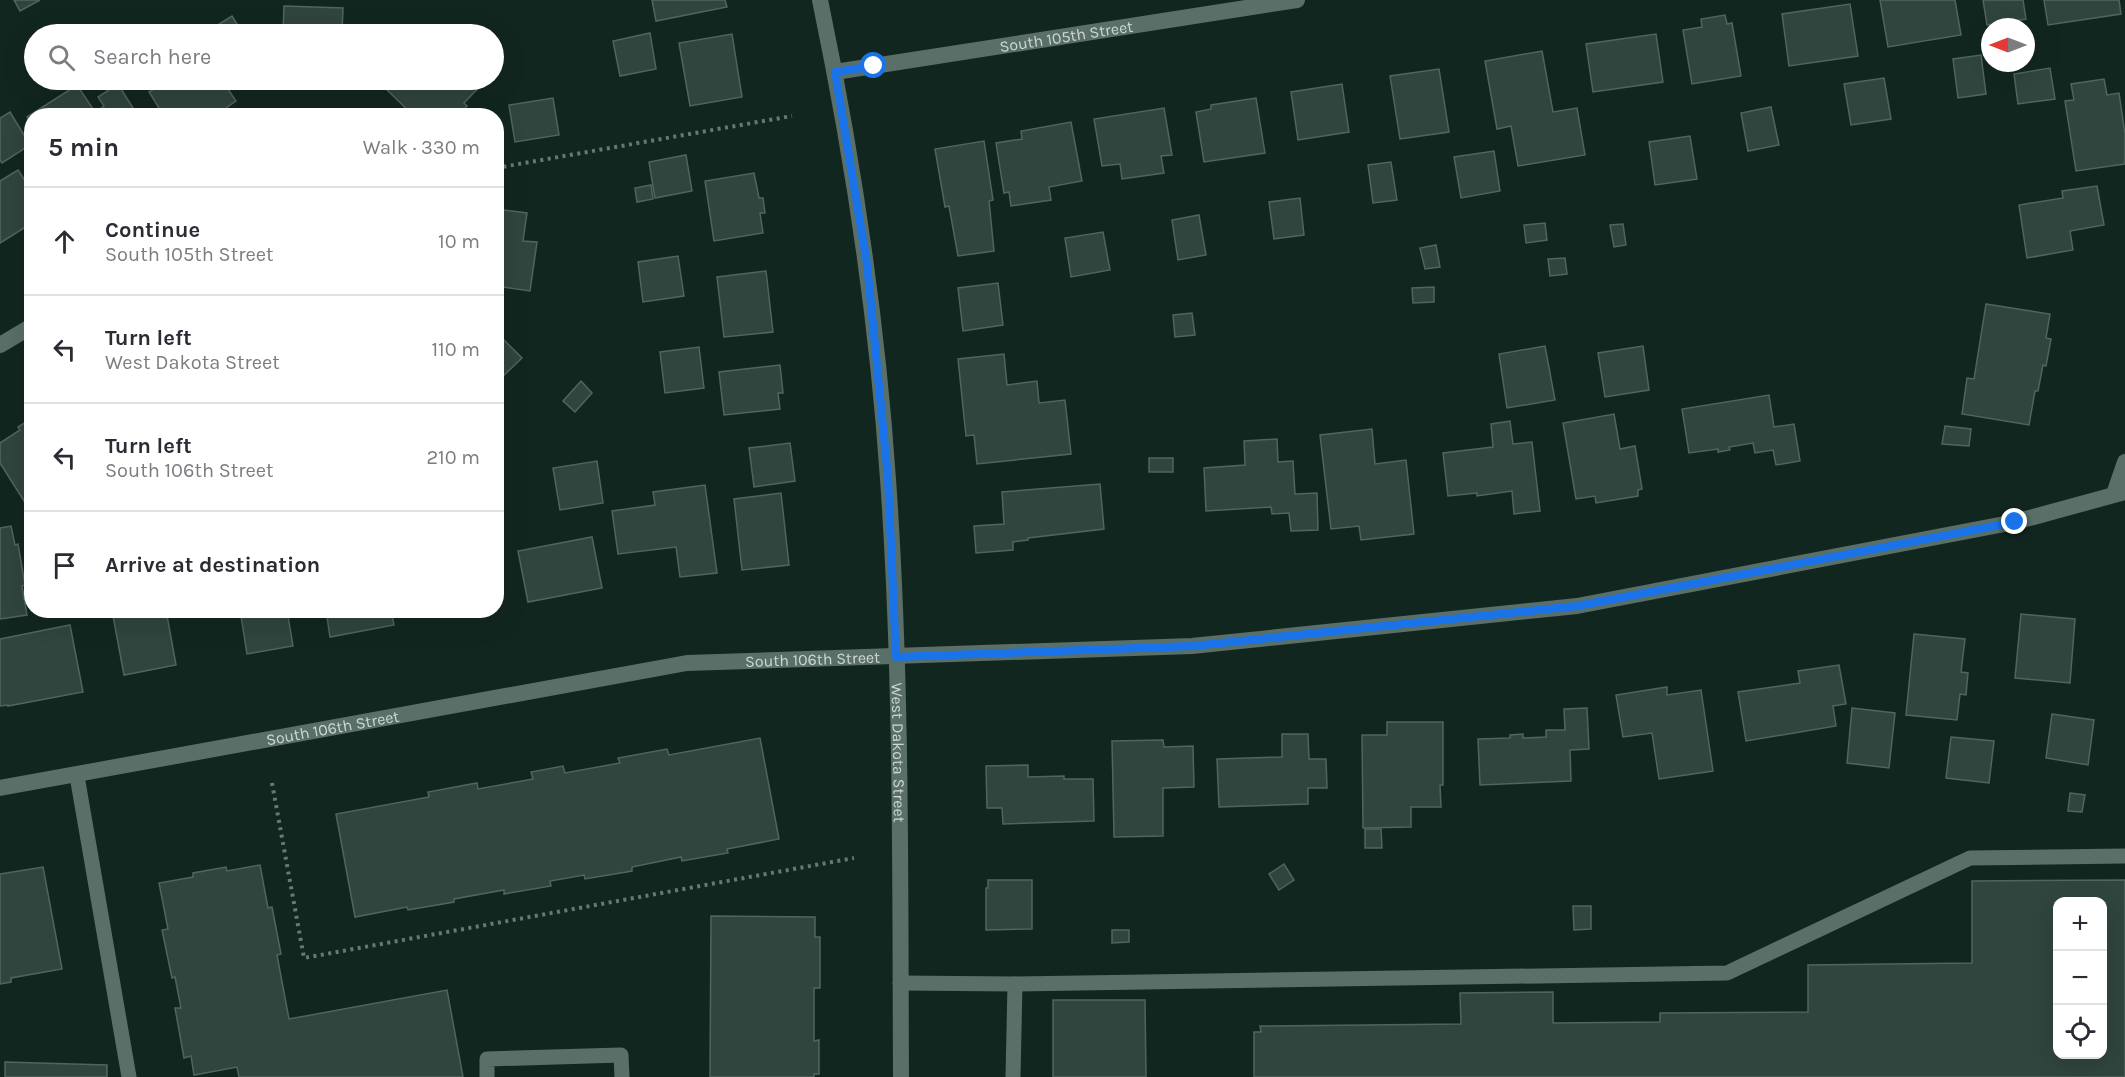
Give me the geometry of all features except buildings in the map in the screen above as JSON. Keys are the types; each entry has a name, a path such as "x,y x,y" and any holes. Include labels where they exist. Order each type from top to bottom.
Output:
{"street":[{"name":"West Dakota Street","path":"820,0 835,72 867,264 888,478 896,657 901,1077"},
{"name":"South 105th Street","path":"835,72 1297,0"},
{"path":"0,345 24,331"},
{"path":"2120,493 2125,462"},
{"name":"South 106th Street","path":"0,788 77,776 687,663 1192,646 1577,606 2015,522 2120,493"}],"lane":[{"path":"77,776 129,1077"},
{"path":"900,983 1015,984 1727,973 1970,858 2125,856"},
{"path":"1013,1077 1015,984"},
{"path":"487,1077 487,1059 621,1054 622,1077"}],"path":[{"path":"504,167 792,116"},
{"path":"272,783 304,958 854,858"}],"route":[{"path":"874,66 835,72 867,264 888,478 896,657 1192,646 1577,606 2015,522"}]}
